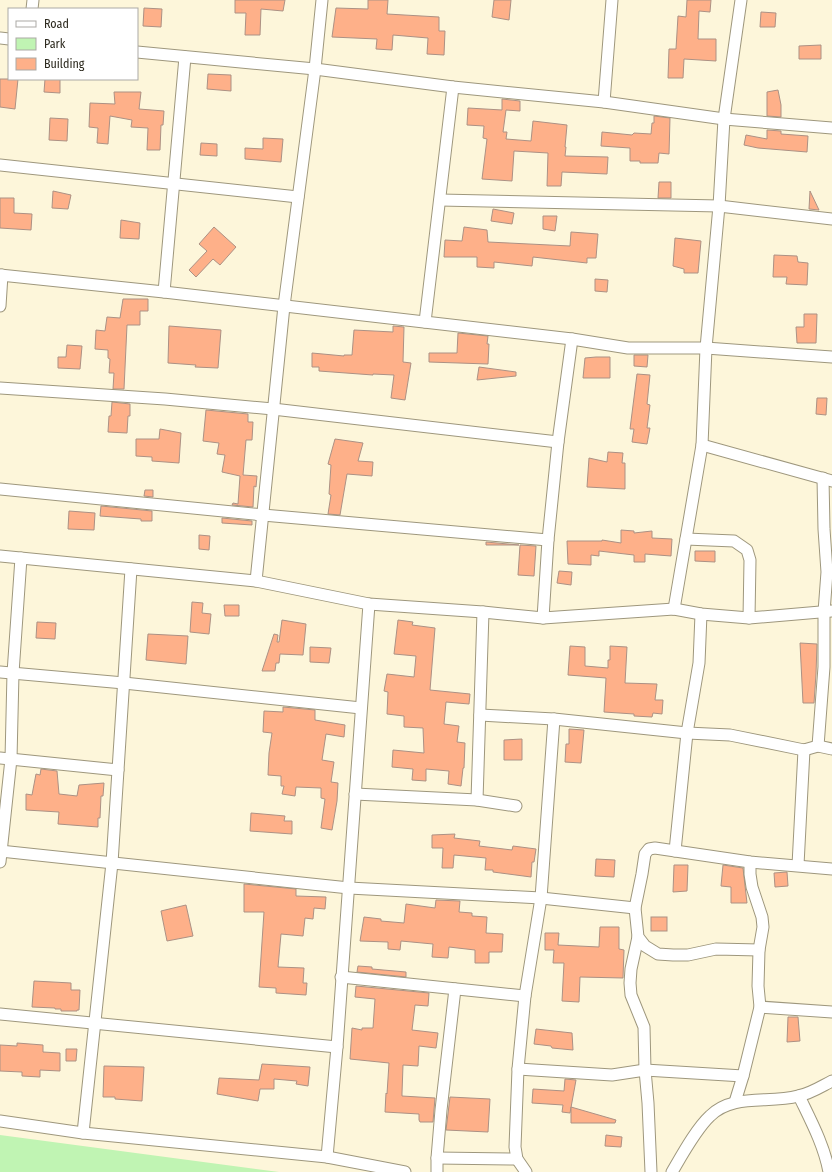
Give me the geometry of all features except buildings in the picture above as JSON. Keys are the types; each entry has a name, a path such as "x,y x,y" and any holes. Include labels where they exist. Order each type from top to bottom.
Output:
{"street":[{"path":"256,581 284,306 315,69 322,0"},
{"path":"604,102 612,0"},
{"path":"674,608 702,445 706,348 719,206 724,119 741,0"},
{"path":"138,52 315,69 453,87 604,102 724,119 832,128"},
{"path":"164,292 185,57"},
{"path":"425,322 453,87"},
{"path":"0,164 298,197"},
{"path":"440,200 719,206 832,219"},
{"path":"0,306 1,275 164,292 572,339 628,348 706,348 832,357"},
{"path":"543,618 548,540 558,442 572,339"},
{"path":"0,388 165,399 273,409 558,442"},
{"path":"702,445 828,479 824,529 828,612 818,746"},
{"path":"0,489 263,515 548,540"},
{"path":"686,539 734,541 746,550 750,560 749,618"},
{"path":"0,556 256,581 369,604 543,618 674,608 702,614 749,618 828,612"},
{"path":"21,558 0,855 112,863 349,888 541,898 635,908"},
{"path":"83,1133 112,863 132,569"},
{"path":"327,1156 337,1047 369,604"},
{"path":"477,800 483,612"},
{"path":"675,851 687,733 699,663 702,614"},
{"path":"0,672 124,683 361,708"},
{"path":"480,715 554,719 687,733 730,735 804,750 818,746 832,749"},
{"path":"526,1172 517,1159 515,1147 518,1069 525,996 541,898 554,719"},
{"path":"798,865 804,750"},
{"path":"6,759 118,770"},
{"path":"355,794 477,800 516,806"},
{"path":"651,1172 644,1027 632,995 630,983 638,936 635,908 641,880 644,854 649,849 655,848 750,862 832,869"},
{"path":"735,1102 760,1007 758,986 759,950 763,926 760,910 752,887 750,862"},
{"path":"638,936 645,946 658,954 688,955 716,949 759,950"},
{"path":"341,977 525,996"},
{"path":"437,1172 441,1110 455,989"},
{"path":"760,1007 832,1012"},
{"path":"0,1014 337,1047"},
{"path":"518,1069 612,1075 645,1070 743,1076"},
{"path":"672,1172 696,1133 710,1116 722,1107 735,1102 799,1096 832,1081"},
{"path":"799,1096 818,1135 826,1156 829,1172"},
{"path":"0,1121 83,1133 327,1156 405,1172"},
{"path":"437,1158 517,1159"}],"green space":[{"path":"0,1135 279,1172 0,1172"}]}
